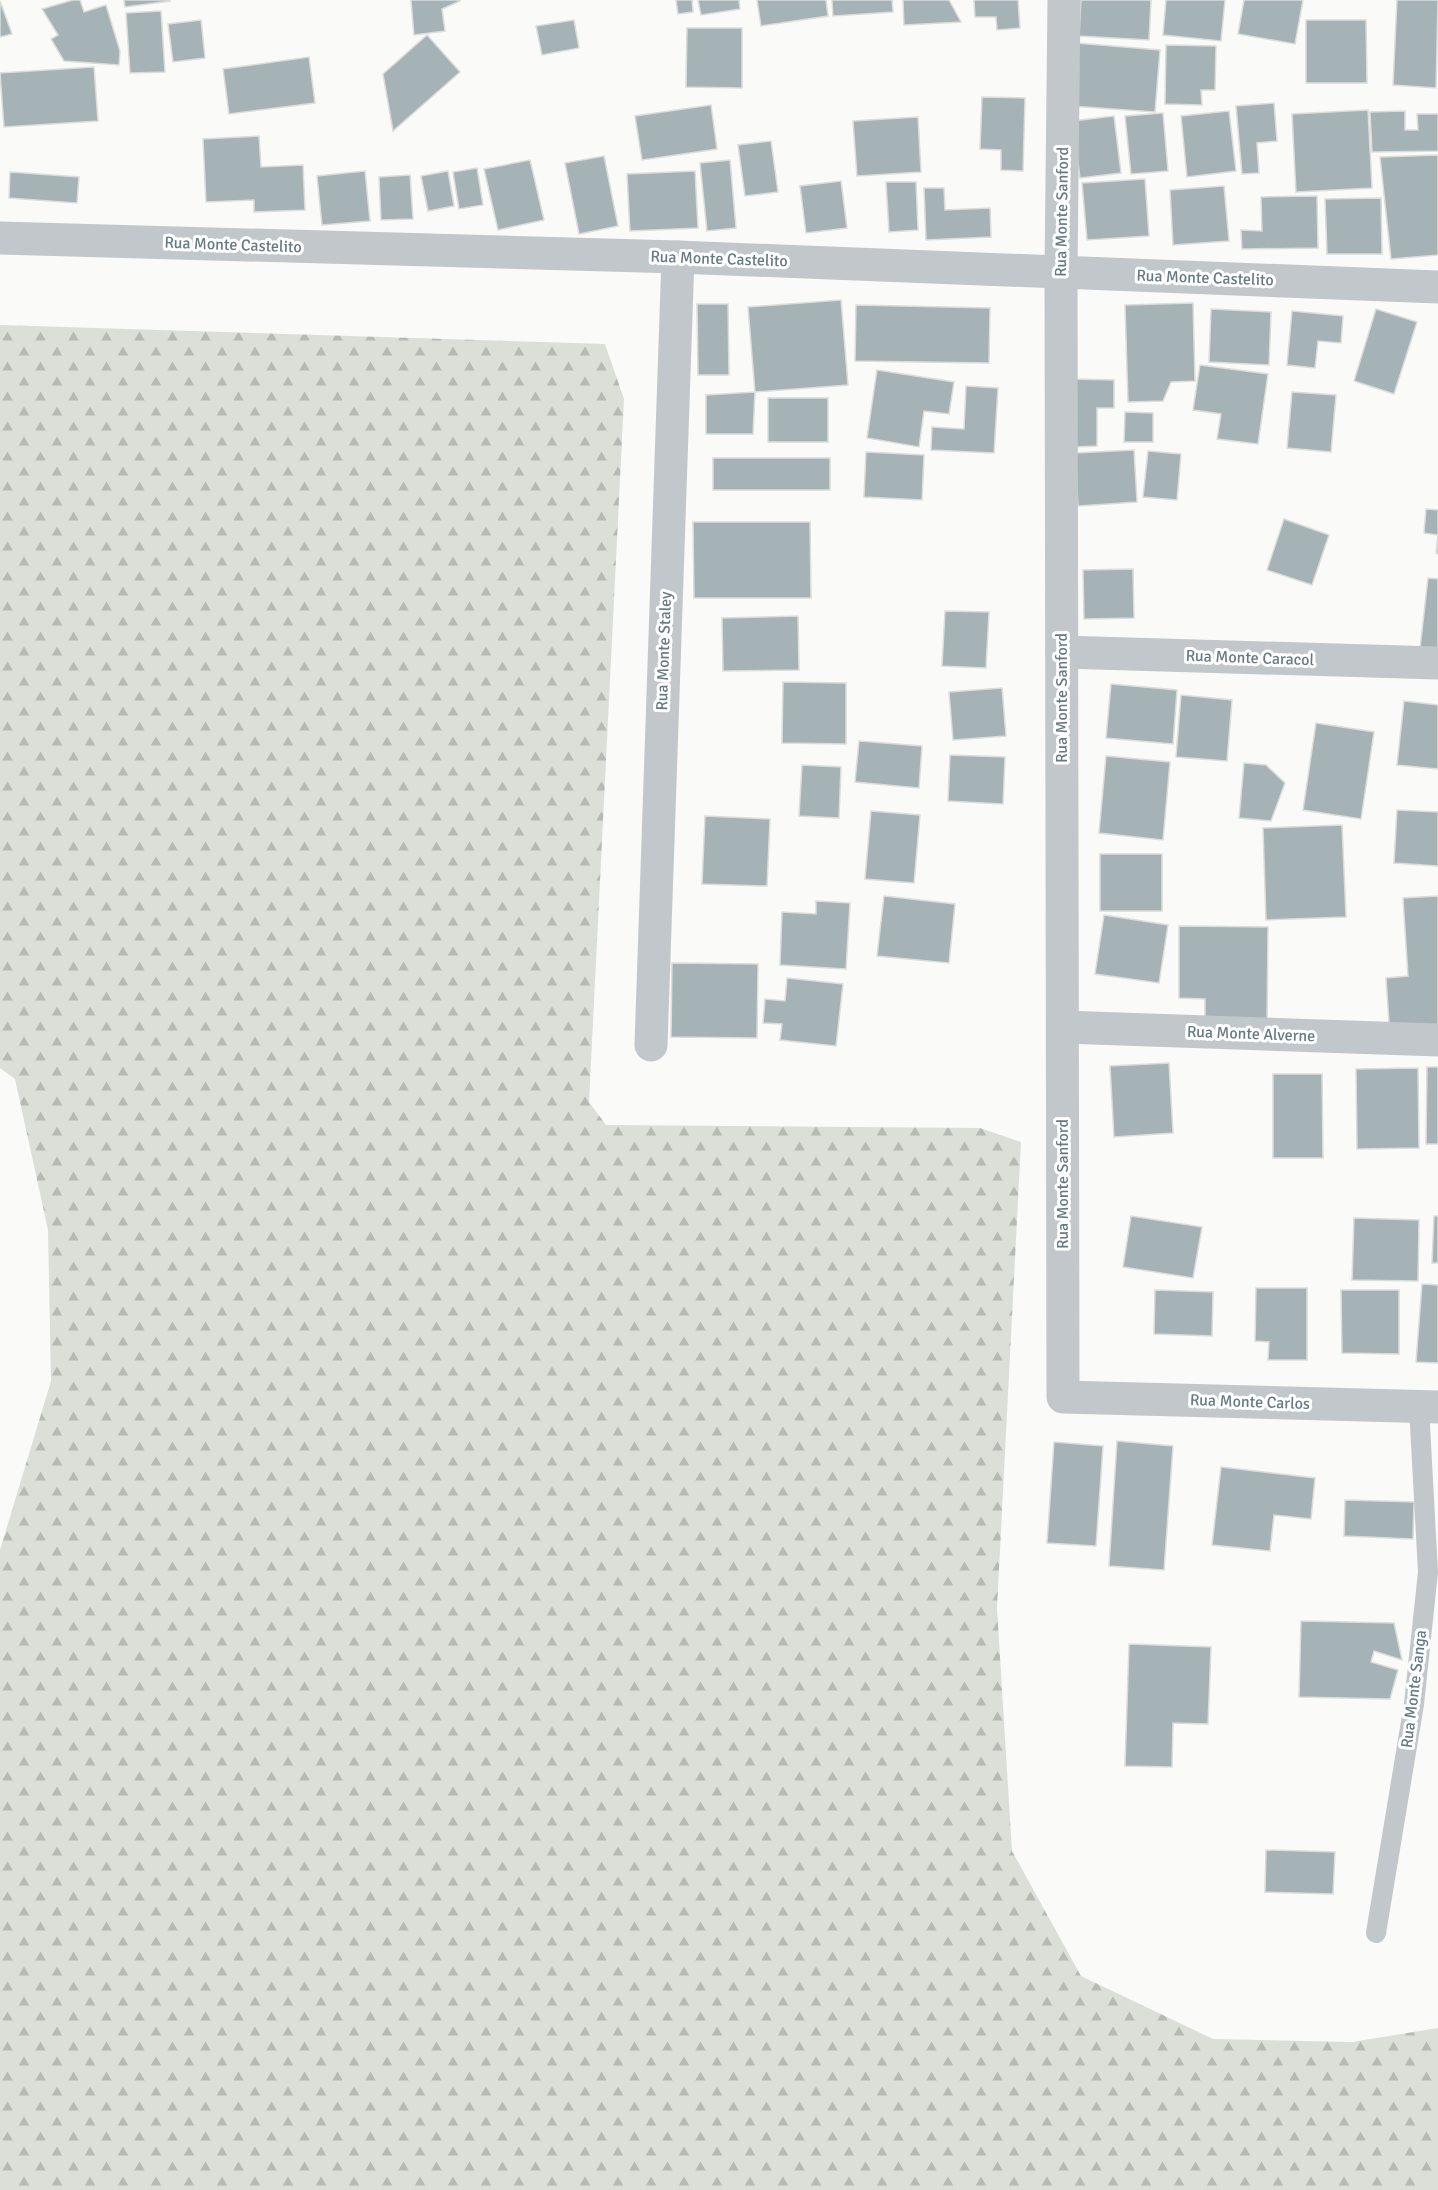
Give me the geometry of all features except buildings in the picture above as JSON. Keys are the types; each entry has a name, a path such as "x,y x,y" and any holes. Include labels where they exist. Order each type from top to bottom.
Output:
{"street":[{"name":"Rua Monte Sanford","path":"1063,1397 1061,272 1064,0"},
{"name":"Rua Monte Castelito","path":"0,238 678,257 1438,287"},
{"name":"Rua Monte Staley","path":"651,1045 678,257"},
{"name":"Rua Monte Caracol","path":"1062,652 1438,663"},
{"name":"Rua Monte Alverne","path":"1063,1027 1438,1040"},
{"name":"Rua Monte Carlos","path":"1063,1397 1428,1407"}],"lane":[{"name":"Rua Monte Sanga","path":"1376,1933 1414,1704 1428,1572 1428,1407"}],"green space":[{"path":"0,325 605,344 624,399 589,1102 606,1125 980,1128 1021,1142 997,1608 1012,1851 1081,1976 1213,2039 1352,2042 1438,2028 1438,2190 0,2190 0,1550 51,1381 48,1230 15,1079 0,1068"}]}
